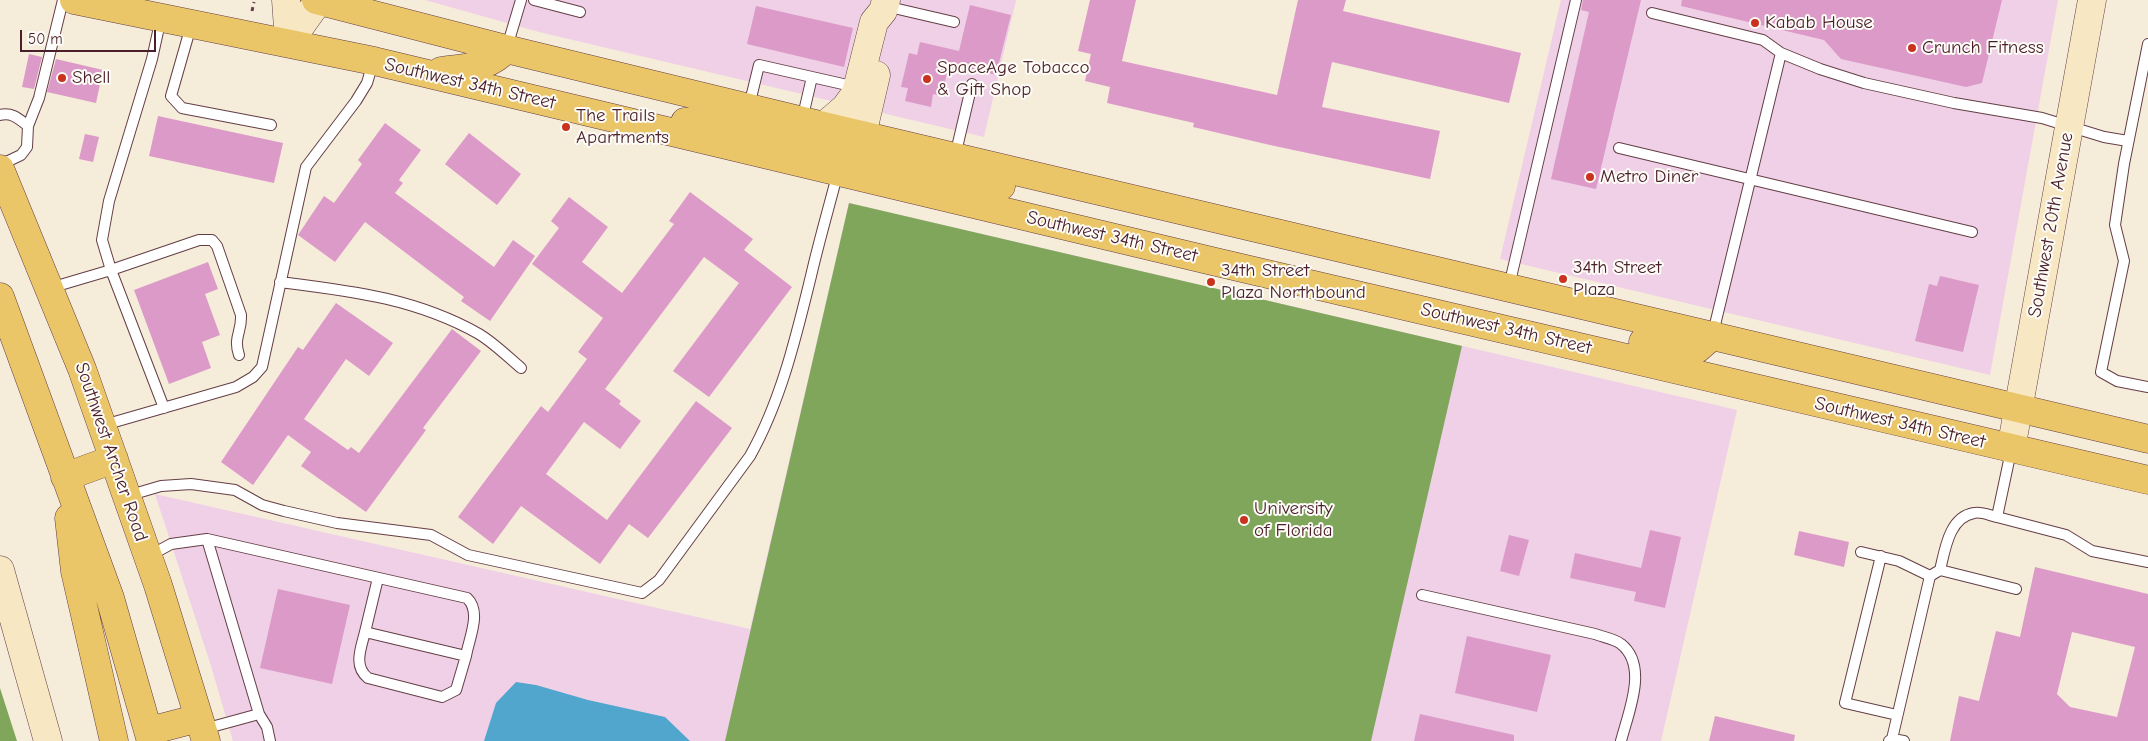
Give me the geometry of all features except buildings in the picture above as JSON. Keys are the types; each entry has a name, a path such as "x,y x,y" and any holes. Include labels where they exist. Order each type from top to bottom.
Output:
{"main road":[{"name":"Southwest 34th Street","path":"74,0 290,42 374,61 2011,449 2141,476"},
{"path":"318,0 506,49 862,135 1509,286 2148,439"},
{"path":"425,73 482,66 497,60 506,49"},
{"path":"649,126 705,120 829,147 849,142 862,135"},
{"path":"838,171 870,161 894,163 1034,193 1068,183"},
{"name":"Southwest Archer Road","path":"0,169 50,288 114,459 148,557 202,730"},
{"path":"0,297 110,598 150,736 202,730"},
{"path":"1560,342 1589,334 1612,336 1689,351 1697,349 1713,335"},
{"path":"65,477 114,459"},
{"path":"65,477 75,571 114,741"}],"street":[{"path":"286,0 290,42"},
{"path":"290,42 318,0"},
{"name":"Southwest 20th Avenue","path":"2011,449 2092,0"},
{"path":"813,123 852,101 874,22 884,5"},
{"path":"862,135 888,24 884,5"},
{"path":"0,570 48,741"}],"lane":[{"path":"0,166 21,155 27,147 28,126 39,98 63,0"},
{"path":"506,49 521,0"},
{"path":"534,0 580,12"},
{"path":"1509,286 1576,0"},
{"path":"884,5 954,22"},
{"path":"1652,13 1763,40 1781,53 1820,69 1864,83 1954,103 2042,118 2104,137 2128,141"},
{"path":"161,17 152,59 109,201 102,240 111,270 164,408"},
{"path":"192,23 171,96 182,108 272,125"},
{"path":"2148,44 2128,141 2115,225 2124,261 2101,372 2117,381 2148,387"},
{"path":"1713,335 1752,180 1781,53"},
{"path":"102,426 236,387 253,377 262,367 306,167 356,101 367,83 374,61"},
{"path":"748,107 758,65 857,87"},
{"path":"812,77 813,123"},
{"path":"955,156 972,84"},
{"path":"0,115 9,114 28,126"},
{"path":"1619,148 1972,232"},
{"path":"127,496 161,486 191,484 236,490 262,505 284,511 337,523 431,535 468,555 642,593 659,580 759,441 773,408 795,340 838,171"},
{"path":"50,288 111,270 199,240 212,240 217,246 241,314 241,323 236,336 239,356"},
{"path":"280,282 370,294 445,317 481,335 521,368"},
{"path":"1998,517 2011,449"},
{"path":"1904,741 1890,740 1930,576 1940,570 1947,542 1958,520 1975,512 1998,517 2066,534 2092,551 2148,562"},
{"path":"148,557 171,544 207,539 467,598 473,604 475,613 466,656 456,690 442,697 368,678 363,674 359,658 378,578"},
{"path":"207,539 259,714 267,727 270,741"},
{"path":"1862,552 1899,561 1930,576"},
{"path":"1880,556 1845,703 1897,715"},
{"path":"1940,570 2016,589"},
{"path":"1422,595 1595,634 1620,643 1633,659 1635,679 1625,740"},
{"path":"365,632 466,656"},
{"path":"202,730 259,714"}],"path":[{"path":"252,11 254,2"}],"shaded area":[{"path":"425,0 1016,0 984,137 539,32"},
{"path":"1561,0 2058,0 1990,375 1500,259"},
{"name":"University of Florida","path":"849,203 1737,410 1661,741 233,741 211,666 155,494 750,629"}],"green space":[{"name":"University of Florida","path":"849,203 1462,346 1371,741 725,741"},
{"path":"0,688 17,741 0,741"}],"water":[{"path":"516,682 536,685 588,700 665,717 690,741 484,741 496,703"}],"place":[{"name":"Kabab House","path":"1755,23"},
{"name":"Crunch Fitness","path":"1912,48"},
{"name":"Shell","path":"62,78"},
{"name":"SpaceAge Tobacco & Gift Shop","path":"927,79"},
{"name":"The Trails Apartments","path":"566,127"},
{"name":"Metro Diner","path":"1590,177"},
{"name":"34th Street Plaza","path":"1563,279"},
{"name":"34th Street Plaza Northbound","path":"1211,282"},
{"name":"University of Florida","path":"1244,520"}]}
